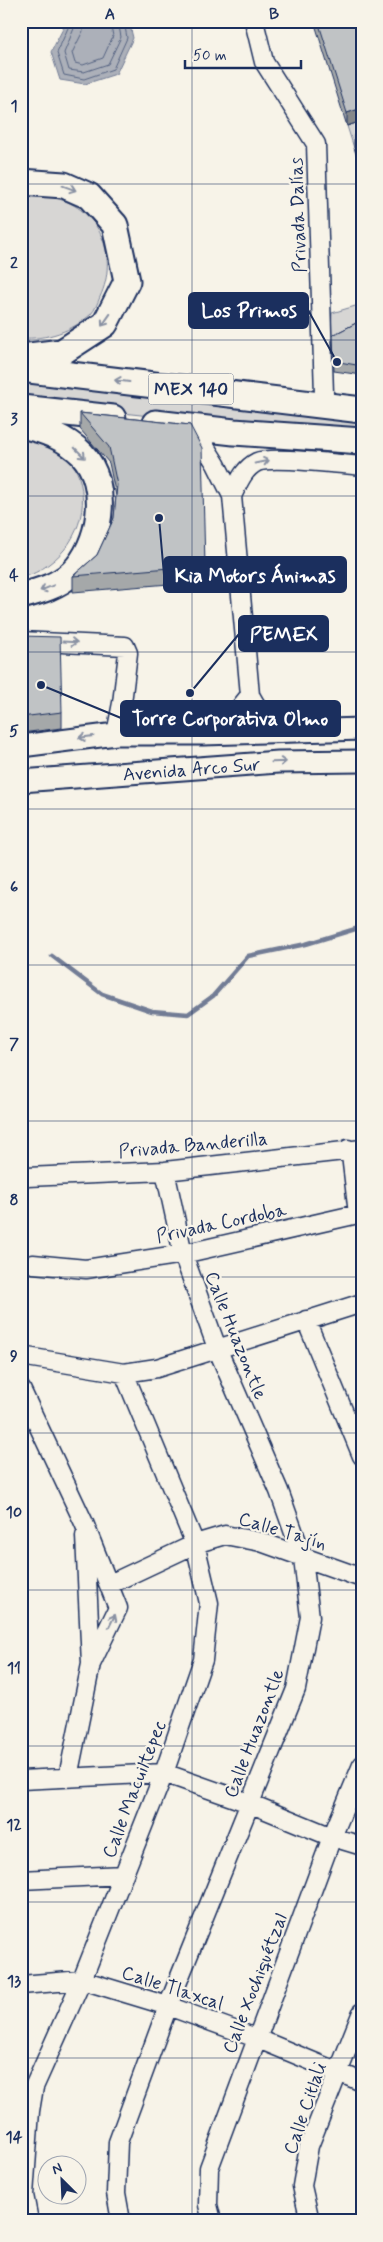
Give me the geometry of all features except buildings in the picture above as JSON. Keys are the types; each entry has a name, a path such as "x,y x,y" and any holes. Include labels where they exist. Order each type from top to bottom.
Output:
{"highway":[{"path":"21,182 64,185 89,196 115,225 127,281 104,324 62,352 21,358"},
{"name":"MEX 140","path":"21,369 362,410"},
{"name":"MEX 140","path":"21,408 234,432 362,441"},
{"path":"21,425 58,436 83,455 93,471 100,498 97,529 88,552 73,572 50,589 21,596"}],"main road":[{"name":"Avenida Arco Sur","path":"21,746 116,734 203,734 362,728"},
{"path":"21,742 46,742"},
{"name":"Avenida Arco Sur","path":"21,781 278,762 362,761"}],"street":[{"name":"Privada Dalías","path":"254,21 264,62 316,144 324,394"},
{"path":"254,397 274,390 362,398"},
{"path":"21,417 124,428"},
{"path":"143,430 272,445 362,451"},
{"path":"199,437 216,464 232,496 250,696 269,722 288,731"},
{"path":"232,496 244,471 258,462 279,460 362,466"},
{"path":"21,641 125,646 128,652 116,734"},
{"path":"203,734 230,720 250,696"},
{"name":"Privada Banderilla","path":"27,1177 165,1171 353,1151"},
{"name":"Privada Cordoba","path":"33,1264 86,1268 183,1254 358,1214 353,1151"},
{"name":"Calle Huazontle","path":"121,2221 116,2193 118,2142 168,2006 296,1689 310,1617 303,1558 279,1491 217,1348 183,1254 165,1171"},
{"path":"21,1356 124,1373 157,1368 362,1302"},
{"path":"306,1320 362,1456"},
{"name":"Calle Macuiltepec","path":"29,2221 23,2195 27,2087 82,1980 164,1773 203,1660 209,1602 196,1544 124,1373"},
{"path":"21,1389 84,1523 118,1608 91,1664 68,1777"},
{"path":"84,1523 91,1664"},
{"name":"Calle Tajín","path":"110,1584 196,1544 225,1535 261,1542 362,1578"},
{"name":"Calle Xochiquétzal","path":"212,2221 208,2205 209,2168 332,1837 362,1765"},
{"path":"21,1780 164,1773 249,1803 332,1837 362,1846"},
{"path":"21,1880 123,1875"},
{"name":"Calle Tlaxcal","path":"21,1985 82,1980 168,2006 256,2038 362,2082"},
{"name":"Calle Citlali","path":"310,2221 302,2186 308,2146 362,2012"}],"shaded area":[{"path":"362,121 362,146 354,148 347,126"},
{"path":"32,196 55,198 71,203 84,212 102,236 107,266 105,282 97,304 84,320 68,330 49,336 21,338 21,199"},
{"path":"362,304 362,328 330,346 332,313"},
{"path":"21,370 362,403 362,439 21,402"},
{"path":"21,430 50,442 67,455 78,475 82,489 82,504 76,531 60,554 39,570 21,577"}],"water":[{"path":"67,21 129,21 133,38 116,74 85,84 60,80 51,52"}],"waterway":[{"path":"52,956 102,994 152,1011 188,1014 213,996 248,956 306,944 362,927"}],"place":[{"name":"Los Primos","path":"337,362"},
{"name":"Kia Motors Ánimas","path":"159,518"},
{"name":"Torre Corporativa Olmo","path":"41,685"},
{"name":"PEMEX","path":"190,693"}]}
